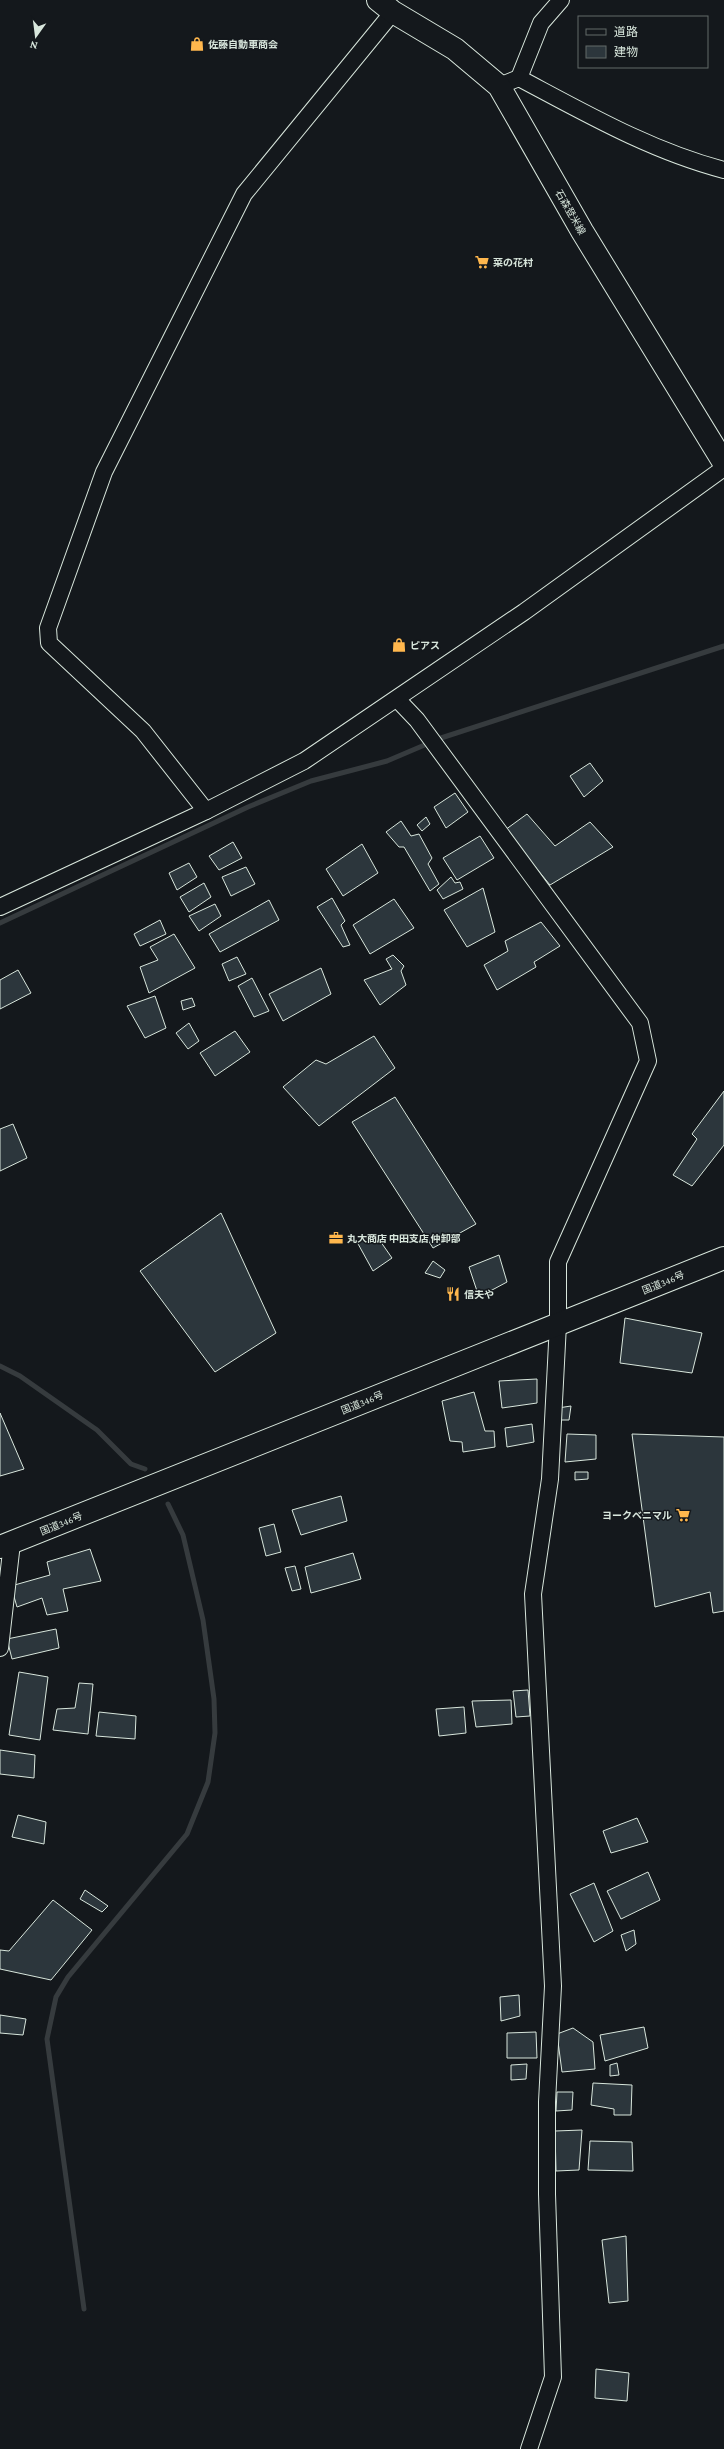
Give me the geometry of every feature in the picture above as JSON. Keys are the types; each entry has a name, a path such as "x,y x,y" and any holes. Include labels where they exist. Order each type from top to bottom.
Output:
{"main road":[{"name":"石森登米線","path":"385,6 455,49 499,86 582,231 724,463"},
{"name":"国道346号","path":"6,1545 724,1258"}],"street":[{"path":"499,86 519,78 541,23 560,0"},
{"path":"206,812 144,731 50,643 48,628 104,472 244,194 385,6"},
{"path":"519,78 615,128 667,151 724,170"},
{"path":"0,907 206,812 304,761 397,699 620,544 724,468"},
{"path":"397,699 417,720 640,1023 648,1061 558,1262 558,1324 550,1478 533,1594 553,1986 547,2102 547,2194 553,2377 528,2449"},
{"path":"0,1648 6,1545"}],"building":[{"path":"590,763 603,781 584,797 570,776"},
{"path":"455,793 468,812 446,828 434,807"},
{"path":"527,814 555,846 590,822 613,847 550,885 505,830"},
{"path":"426,817 430,824 422,831 417,825"},
{"path":"401,821 411,836 419,834 432,858 428,864 439,884 430,891 404,847 399,847 386,832"},
{"path":"480,836 494,858 457,880 443,858"},
{"path":"233,842 242,858 219,870 209,856"},
{"path":"362,844 378,873 343,896 326,869"},
{"path":"189,863 197,877 177,890 169,873"},
{"path":"246,867 255,884 231,896 222,877"},
{"path":"451,877 455,883 460,882 463,889 443,899 437,890"},
{"path":"204,883 211,897 189,912 180,897"},
{"path":"483,888 495,932 467,947 444,910"},
{"path":"332,898 345,921 341,925 350,945 343,947 317,907"},
{"path":"394,899 414,928 370,954 353,925"},
{"path":"269,900 279,920 220,952 209,934"},
{"path":"215,904 221,916 199,931 189,916"},
{"path":"160,920 166,934 140,946 134,934"},
{"path":"541,922 560,946 534,962 536,967 497,990 484,965 508,951 505,941"},
{"path":"174,934 195,968 149,993 140,967 158,960 150,947"},
{"path":"393,955 404,966 401,971 406,985 380,1005 364,980 392,969 386,959"},
{"path":"237,957 246,974 229,981 222,964"},
{"path":"321,968 331,994 283,1021 269,994"},
{"path":"18,970 31,993 0,1009 0,980"},
{"path":"252,978 269,1011 254,1017 238,986"},
{"path":"155,996 166,1028 145,1038 127,1006"},
{"path":"192,998 195,1006 183,1010 181,1001"},
{"path":"189,1023 199,1041 188,1049 176,1033"},
{"path":"235,1031 250,1052 215,1076 200,1053"},
{"path":"374,1036 395,1068 319,1126 283,1087 316,1060 326,1064"},
{"path":"724,1091 724,1145 692,1186 673,1175 697,1139 692,1134"},
{"path":"395,1097 476,1224 433,1248 352,1122"},
{"path":"13,1124 27,1158 0,1171 0,1129"},
{"path":"221,1213 276,1333 215,1372 140,1271"},
{"path":"376,1235 392,1258 373,1271 357,1242"},
{"path":"499,1255 507,1282 479,1297 469,1267"},
{"path":"433,1261 445,1270 440,1278 425,1273"},
{"path":"625,1318 702,1333 692,1373 620,1363"},
{"path":"537,1379 537,1403 502,1408 499,1381"},
{"path":"474,1392 485,1431 494,1431 495,1447 463,1452 462,1442 450,1441 442,1401"},
{"path":"571,1406 569,1420 559,1420 558,1408"},
{"path":"0,1413 24,1469 0,1476"},
{"path":"532,1424 534,1442 507,1447 505,1428"},
{"path":"567,1434 596,1435 596,1459 565,1462"},
{"name":"ヨークベニマル","path":"632,1434 724,1437 724,1611 713,1613 710,1592 655,1607"},
{"path":"575,1472 588,1472 588,1479 575,1480"},
{"path":"341,1496 347,1521 301,1535 292,1510"},
{"path":"274,1524 281,1552 266,1556 259,1528"},
{"path":"90,1549 101,1581 63,1589 68,1611 47,1615 42,1598 17,1607 11,1586 50,1575 47,1562"},
{"path":"353,1553 361,1579 311,1593 305,1567"},
{"path":"295,1566 301,1589 292,1591 285,1568"},
{"path":"56,1629 59,1648 12,1659 7,1639"},
{"path":"19,1672 48,1677 40,1740 9,1735"},
{"path":"79,1683 93,1684 88,1734 53,1730 57,1709 75,1708"},
{"path":"528,1690 530,1716 516,1717 513,1691"},
{"path":"511,1700 512,1724 476,1727 472,1701"},
{"path":"464,1707 466,1733 439,1736 436,1709"},
{"path":"99,1712 136,1716 135,1739 96,1736"},
{"path":"0,1750 35,1755 34,1778 0,1774"},
{"path":"18,1815 46,1822 44,1844 12,1837"},
{"path":"637,1818 648,1842 611,1853 603,1831"},
{"path":"648,1872 660,1900 621,1919 607,1891"},
{"path":"594,1883 613,1931 594,1942 570,1894"},
{"path":"85,1890 108,1906 102,1912 80,1899"},
{"path":"53,1900 92,1930 51,1980 0,1969 0,1950 9,1951"},
{"path":"634,1930 636,1944 626,1951 621,1935"},
{"path":"519,1995 520,2016 501,2021 500,1997"},
{"path":"0,2015 26,2019 23,2035 0,2033"},
{"path":"644,2027 648,2048 605,2061 600,2035"},
{"path":"573,2028 593,2042 595,2069 562,2072 557,2034"},
{"path":"536,2032 537,2058 507,2058 507,2033"},
{"path":"617,2063 619,2075 610,2076 610,2065"},
{"path":"527,2064 526,2079 511,2080 511,2065"},
{"path":"593,2083 632,2085 631,2115 614,2115 614,2109 591,2105"},
{"path":"557,2092 573,2092 572,2110 556,2111"},
{"path":"582,2130 579,2170 556,2171 555,2131"},
{"path":"590,2141 632,2142 633,2171 588,2170"},
{"path":"626,2236 628,2301 609,2303 602,2240"},
{"path":"596,2369 629,2373 627,2401 595,2398"}],"waterway":[{"path":"0,923 248,807 311,781 387,761 441,738 724,646"},
{"path":"0,1366 20,1376 97,1430 131,1464 145,1469"},
{"path":"84,2309 47,2039 56,1997 68,1977 187,1834 208,1782 215,1733 214,1699 203,1620 183,1535 168,1504"}],"place":[{"name":"佐藤自動車商会","path":"197,44"},
{"name":"菜の花村","path":"482,262"},
{"name":"ピアス","path":"399,645"},
{"name":"丸大商店 中田支店 仲卸部","path":"336,1238"},
{"name":"信夫や","path":"453,1294"},
{"name":"ヨークベニマル","path":"683,1515"}]}
